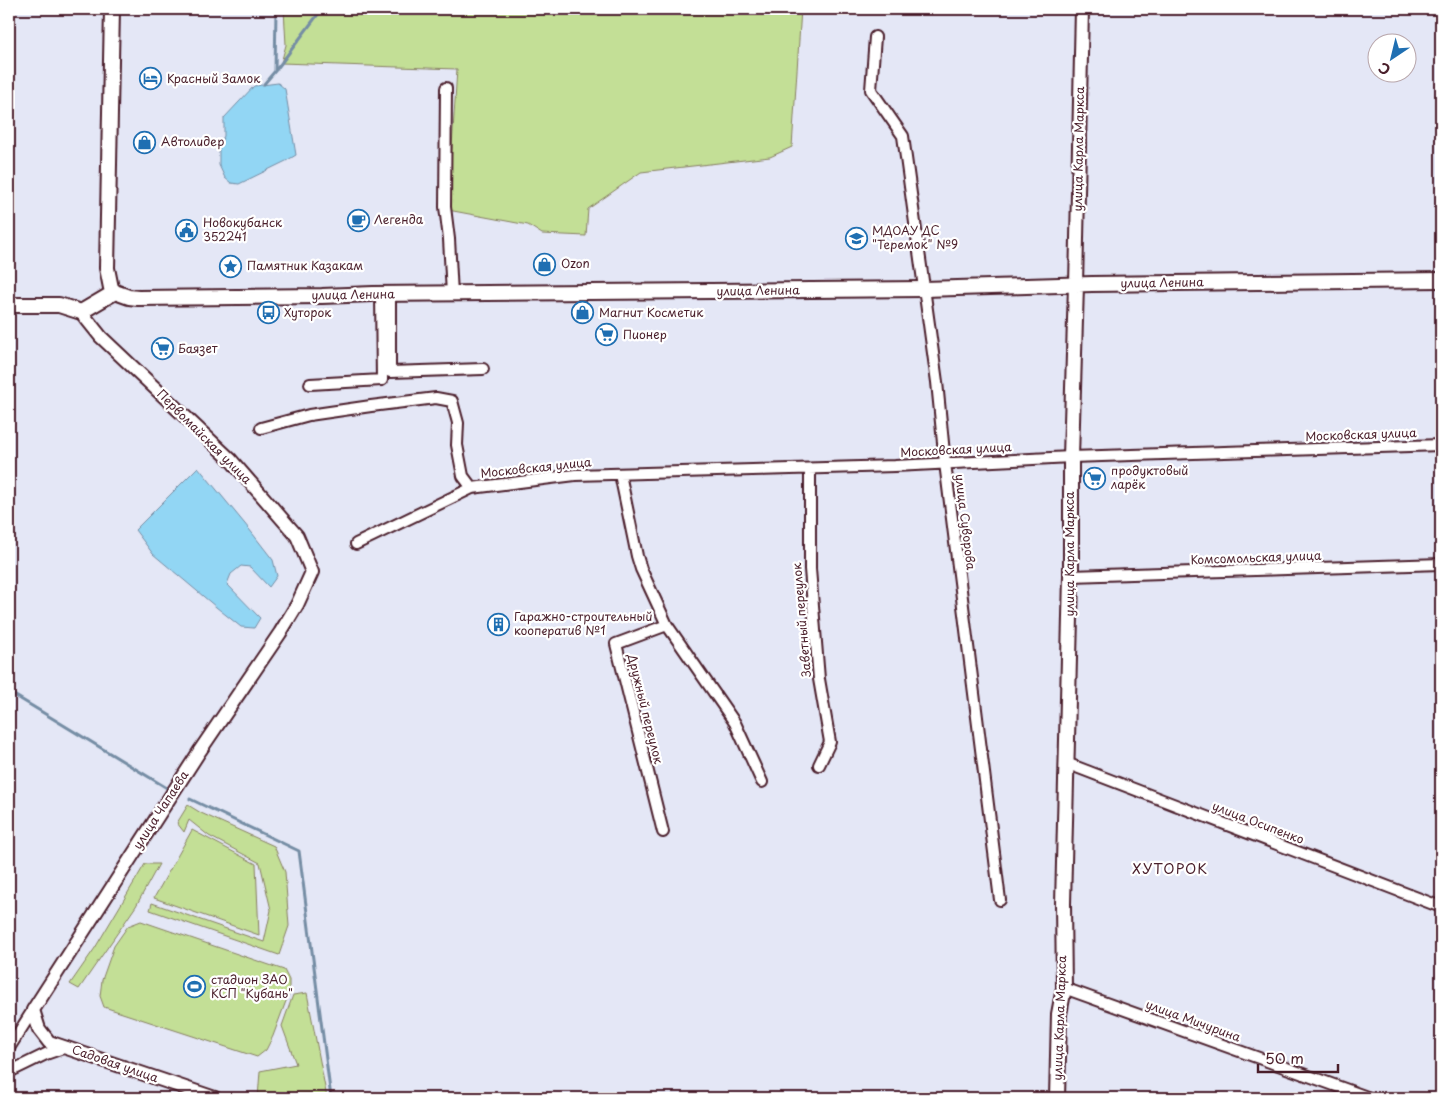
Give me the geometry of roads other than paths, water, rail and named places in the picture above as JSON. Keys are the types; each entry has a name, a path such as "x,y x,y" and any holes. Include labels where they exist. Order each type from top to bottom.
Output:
{"main road":[{"path":"9,305 59,305 80,312 115,292 112,288 107,268 112,9"},
{"name":"улица Ленина","path":"115,292 138,298 924,289 1076,284 1441,280"},
{"name":"улица Карла Маркса","path":"1057,1098 1059,1014 1064,988 1062,904 1071,576 1071,457 1076,284"}],"street":[{"name":"улица Карла Маркса","path":"1076,284 1082,9"},
{"name":"улица Суворова","path":"874,37 871,90 903,136 938,392 945,463 1000,900"},
{"path":"446,88 444,207 449,239 452,294"},
{"path":"385,294 390,372 483,369"},
{"path":"310,384 382,380 385,294"},
{"name":"Первомайская улица","path":"80,312 102,337 230,459 297,536 312,572"},
{"name":"Московская улица","path":"261,428 309,416 371,406 436,398 452,401 458,423 457,444 463,476 472,488"},
{"name":"Московская улица","path":"356,544 472,488 575,475 810,469 1071,457 1441,445"},
{"name":"Заветный переулок","path":"810,469 810,569 819,679 830,742 819,765"},
{"path":"620,474 641,569 667,625 735,723 762,782"},
{"name":"Комсомольская улица","path":"1071,576 1441,564"},
{"name":"улица Чапаева","path":"9,1048 199,752 280,633 297,605 312,572"},
{"name":"Дружный переулок","path":"663,832 616,644 667,625"},
{"name":"улица Осипенко","path":"1066,763 1441,907"},
{"name":"улица Мичурина","path":"1064,988 1370,1098"},
{"name":"Садовая улица","path":"32,1010 48,1042 208,1097"},
{"path":"9,1072 46,1054 66,1047"}],"water":[{"path":"278,83 285,89 296,155 239,184 231,183 225,178 219,165 219,146 224,136 224,118 254,86"},
{"path":"198,467 273,560 277,576 269,587 250,567 241,566 231,574 227,584 260,618 254,628 241,627 216,607 153,554 135,530"}],"waterway":[{"path":"264,84 275,71 276,9"},
{"path":"276,70 322,9"},
{"path":"9,692 167,788"},
{"path":"190,799 299,851 331,1098"}],"place":[{"name":"Красный Замок","path":"151,79"},
{"name":"Автолидер","path":"145,142"},
{"name":"Легенда","path":"358,220"},
{"name":"Новокубанск 352241","path":"187,230"},
{"name":"МДОАУ ДС \"Теремок\" №9","path":"856,238"},
{"name":"Ozon","path":"545,264"},
{"name":"Памятник Казакам","path":"231,266"},
{"name":"Хуторок","path":"268,313"},
{"name":"Магнит Косметик","path":"583,313"},
{"name":"Пионер","path":"607,335"},
{"name":"Баязет","path":"162,349"},
{"name":"продуктовый ларёк","path":"1095,478"},
{"name":"Гаражно-строительный кооператив №1","path":"498,624"},
{"name":"стадион ЗАО КСП \"Кубань\"","path":"195,987"}],"district":[{"name":"ХУТОРОК","path":"1170,869"}]}
